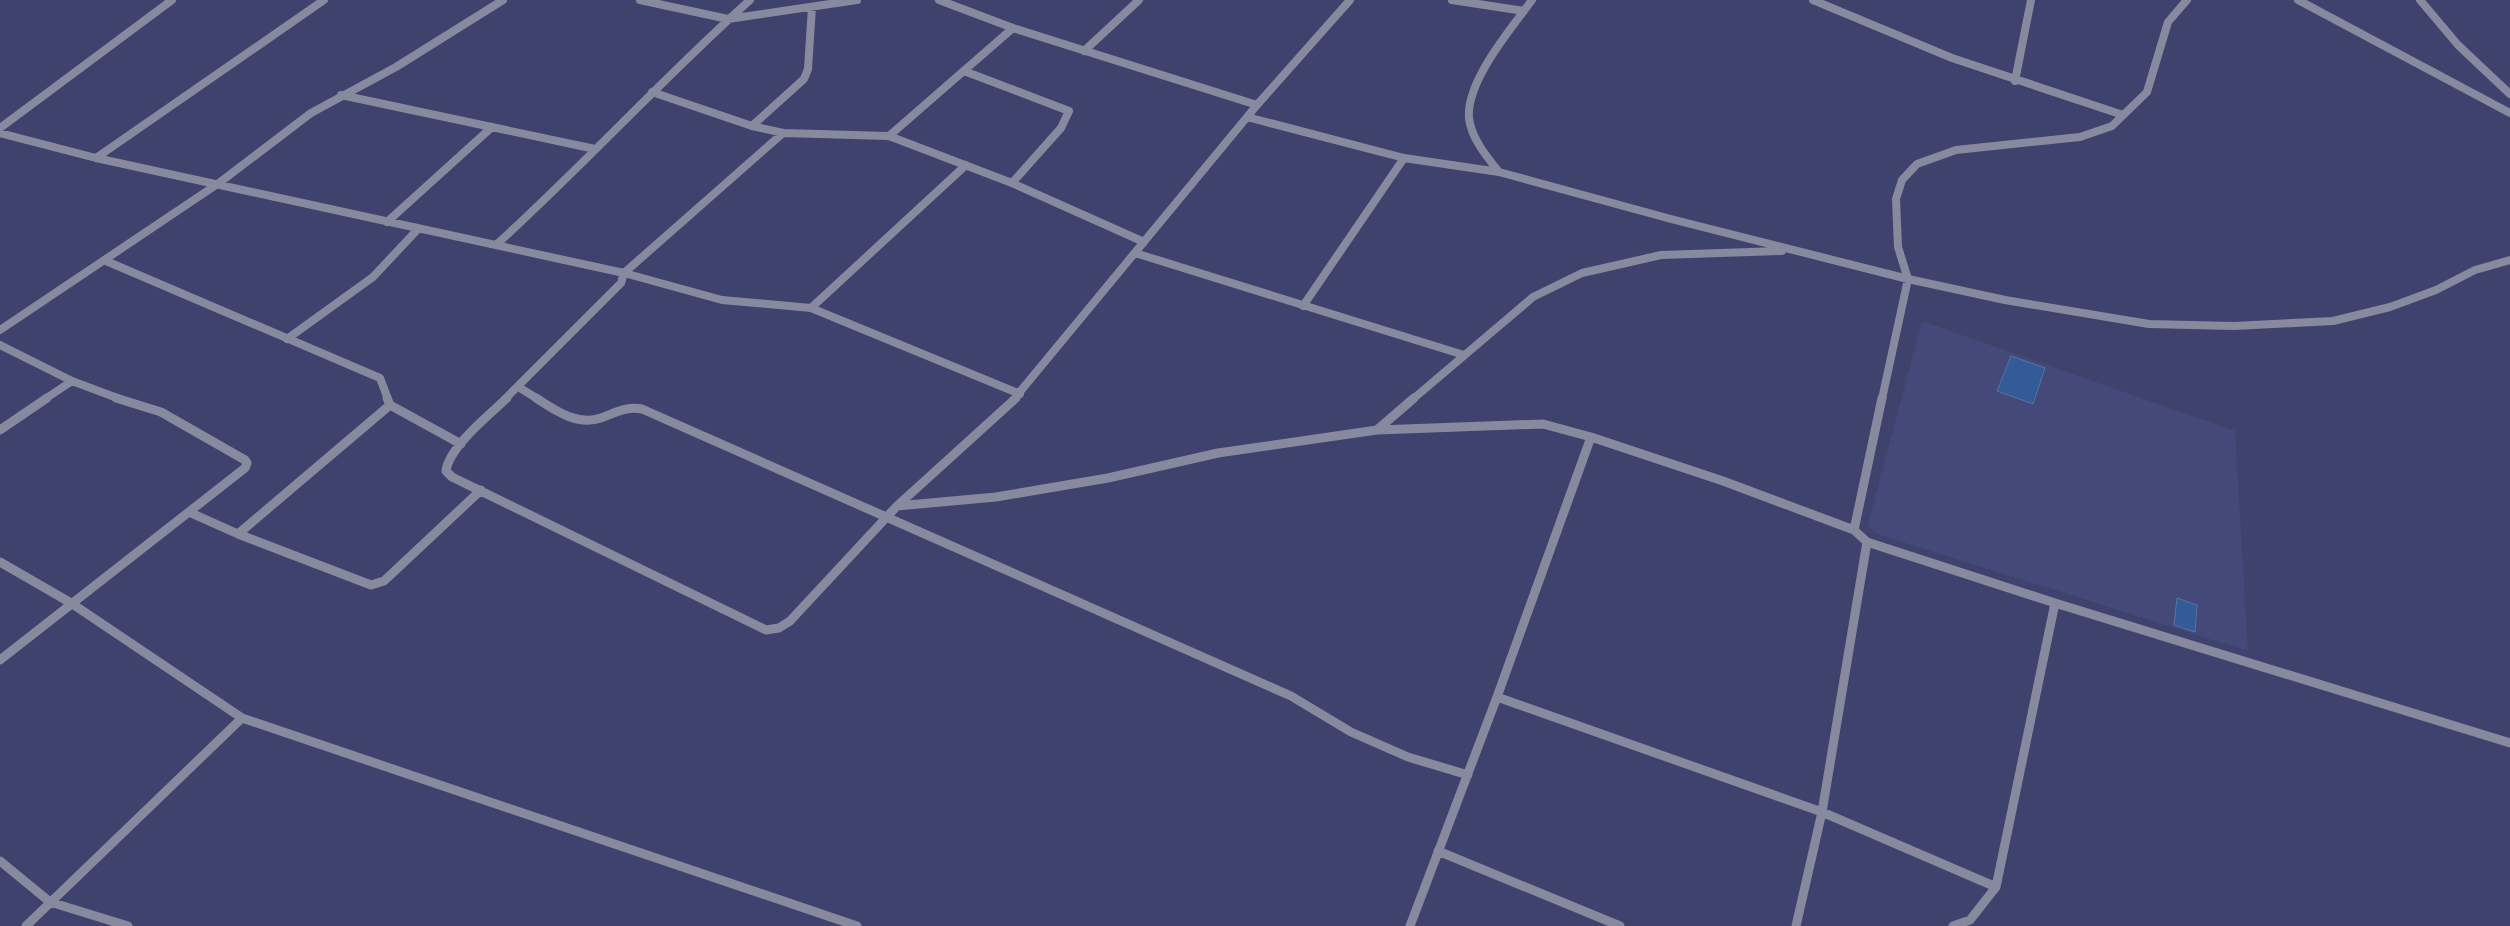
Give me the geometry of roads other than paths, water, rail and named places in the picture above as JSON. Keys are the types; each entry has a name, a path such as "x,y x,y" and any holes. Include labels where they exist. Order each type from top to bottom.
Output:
{"street":[{"path":"0,128 172,0"},
{"path":"96,158 324,0"},
{"path":"0,330 106,261 219,183 311,114 342,95 396,67 503,0"},
{"path":"640,0 728,19 857,0"},
{"path":"496,245 541,205 652,92 750,0"},
{"path":"939,0 1013,28 1257,105"},
{"path":"1084,51 1139,0"},
{"path":"783,133 624,272 622,283 520,388 462,444 447,464 446,471 452,477 766,630 779,628 790,621 897,506 1020,394 1257,105 1350,0"},
{"path":"1452,0 1524,12"},
{"path":"1499,172 1476,137 1469,120 1468,103 1479,79 1532,0"},
{"path":"1813,0 1944,55 2015,81 2124,115"},
{"path":"2015,81 2031,0"},
{"path":"1854,530 1908,279 1898,247 1896,199 1902,180 1918,164 1956,150 2080,137 2112,126 2147,92 2168,22 2184,0"},
{"path":"2298,0 2510,113"},
{"path":"2420,0 2458,45 2510,94"},
{"path":"752,126 804,80 808,68 812,6"},
{"path":"889,136 1013,28"},
{"path":"964,70 1069,111 1060,128 1012,183"},
{"path":"652,92 752,126 783,133 889,136 1012,183 1144,242"},
{"path":"342,95 596,149"},
{"path":"1247,117 1404,158 1499,172 1908,279 2005,300 2149,324 2284,325 2333,321 2390,307 2436,290 2476,270 2510,260"},
{"path":"387,222 492,127"},
{"path":"0,133 96,158 219,183 418,229 624,272 722,300 811,308 1020,394"},
{"path":"1303,306 1404,158"},
{"path":"811,308 966,164"},
{"path":"287,339 373,277 418,229"},
{"path":"1377,430 1533,297 1582,272 1661,255 1792,250"},
{"path":"1135,254 1464,356"},
{"path":"106,261 380,378 390,405 462,444"},
{"path":"0,345 106,395 161,412 245,460 247,464 245,468 191,513 71,603 0,660"},
{"path":"0,430 72,380"},
{"path":"520,388 572,418 585,421 598,419 624,408 634,407 642,409 1291,696 1351,732 1408,757 1468,775"},
{"path":"238,534 390,405"},
{"path":"897,506 996,497 1108,478 1218,453 1377,430 1543,424 1591,437 1723,481 1854,530 1867,542 2055,603 2510,743"},
{"path":"1410,926 1497,697 1591,437"},
{"path":"191,513 238,534 371,585 379,584 481,490"},
{"path":"1796,926 1822,812 1867,542"},
{"path":"0,562 71,603 242,718 857,926"},
{"path":"1953,926 1970,920 1996,887 2055,603"},
{"path":"1497,697 1822,812 1996,887"},
{"path":"26,926 242,718"},
{"path":"1438,851 1620,926"},
{"path":"0,861 50,902 128,926"}]}
